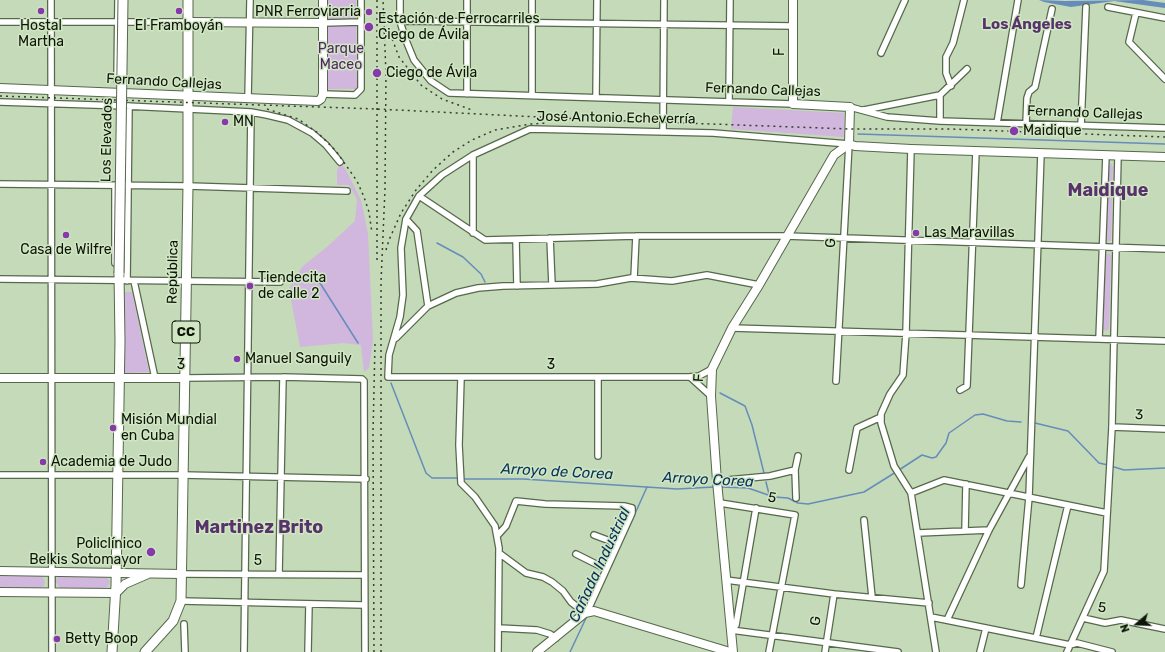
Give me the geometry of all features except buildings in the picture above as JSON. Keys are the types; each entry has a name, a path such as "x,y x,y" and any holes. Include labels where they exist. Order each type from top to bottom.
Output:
{"main road":[{"name":"Los Elevados","path":"112,652 116,593 120,378 122,0"},
{"name":"República","path":"145,652 173,621 181,602 187,282 188,0"}],"street":[{"path":"51,0 50,280 52,652"},
{"path":"117,93 118,0"},
{"path":"248,99 250,0"},
{"path":"323,0 323,94 355,95 360,89 361,0"},
{"name":"Fernando Callejas","path":"400,0 400,21 414,60 431,81 448,93 793,104 850,107 887,117 940,121 1165,128"},
{"path":"466,0 467,94"},
{"path":"532,0 532,95"},
{"path":"596,97 598,0"},
{"path":"663,132 662,100 664,0"},
{"path":"729,101 730,0"},
{"name":"F","path":"793,0 793,104"},
{"path":"881,54 905,0"},
{"path":"951,86 946,73 946,57 953,43 964,0"},
{"path":"997,123 1018,0"},
{"path":"1081,126 1086,7"},
{"path":"1108,7 1165,18"},
{"path":"1026,124 1027,98 1029,92 1035,87 1052,9"},
{"path":"1136,12 1129,42 1165,79"},
{"path":"400,21 794,26"},
{"path":"0,22 361,22"},
{"path":"862,111 940,95 967,69"},
{"name":"Fernando Callejas","path":"0,88 318,101 321,99 323,94"},
{"path":"940,95 940,121"},
{"path":"0,102 251,112 281,118 305,129 326,145 340,162"},
{"path":"120,279 128,185 129,106"},
{"name":"G","path":"836,381 850,107"},
{"path":"244,652 251,112"},
{"name":"José Antonio Echeverría","path":"388,377 389,355 400,317 403,295 401,248 406,219 419,196 442,175 473,155 530,129 713,133 849,144"},
{"path":"849,144 855,146 1165,157"},
{"name":"F","path":"732,652 717,481 711,396 712,369 732,328 759,285 834,155 849,144"},
{"path":"911,148 906,333 903,375 890,394 881,417 884,435 894,466 911,493 936,652"},
{"path":"960,390 968,386 976,150"},
{"path":"1021,586 1029,497 1041,153"},
{"path":"473,155 473,233"},
{"path":"1099,339 1106,155"},
{"path":"1067,652 1104,571 1112,427 1118,155"},
{"path":"0,184 188,186 348,191"},
{"path":"115,185 120,279"},
{"path":"419,196 485,240 636,236 786,236 1165,250"},
{"path":"406,219 417,231 428,306"},
{"path":"634,278 636,236"},
{"path":"550,238 552,285"},
{"path":"516,240 517,286"},
{"path":"393,341 428,306 456,293 496,286 597,284 634,278 672,281 707,275 759,285"},
{"path":"0,279 120,279 134,281 249,283 280,282"},
{"path":"134,281 156,378"},
{"path":"732,328 839,333 969,334 1165,342"},
{"name":"3","path":"388,377 598,379 638,376 690,378 699,376 712,369"},
{"name":"3","path":"0,378 362,379 364,381 365,388 366,479"},
{"path":"279,574 283,378"},
{"path":"461,378 459,445 461,483 475,497 496,526 499,553 498,652"},
{"path":"690,378 711,396"},
{"path":"598,379 598,456"},
{"path":"849,470 857,428 881,417"},
{"name":"3","path":"1112,427 1165,429"},
{"path":"947,620 1008,492 1030,455"},
{"path":"796,498 795,470 798,456"},
{"path":"717,481 770,476 795,470"},
{"path":"0,475 183,475 366,479 364,575 365,652"},
{"path":"911,493 944,480 1107,513"},
{"path":"965,531 966,484"},
{"path":"497,536 506,526 516,501 545,504 624,506 632,508 632,513 586,612 537,652"},
{"name":"5","path":"720,503 795,515 781,587"},
{"path":"1036,638 1068,505"},
{"path":"731,630 736,625 756,508"},
{"path":"864,520 872,598"},
{"path":"918,533 989,530"},
{"path":"594,535 610,541 616,548"},
{"path":"499,553 526,573 542,577 552,582 563,591 571,602 586,612 603,612 732,652"},
{"path":"576,554 606,569"},
{"name":"5","path":"0,571 364,575"},
{"name":"5","path":"116,593 125,584 151,573"},
{"path":"726,580 834,594 929,603"},
{"path":"769,652 781,587"},
{"path":"0,592 116,593"},
{"name":"G","path":"824,652 834,594"},
{"path":"181,602 364,605"},
{"path":"308,652 309,604"},
{"path":"931,617 1070,645 1077,643 1112,652"},
{"name":"5","path":"1083,618 1105,623 1121,620 1165,629"},
{"path":"184,624 185,652"},
{"path":"499,628 537,630 550,634 556,638"},
{"path":"980,652 986,628"},
{"path":"731,630 772,637 898,652"}],"green space":[{"name":"Parque Maceo","path":"324,0 356,0 357,89 325,89"},
{"path":"733,107 844,113 844,137 731,129"},
{"path":"340,162 346,170 361,200 368,234 373,341 369,368 364,372 361,345 343,343 300,347 289,289 302,267 355,221 357,199 349,185 337,185 337,171"},
{"path":"1111,163 1113,167 1111,240 1107,242 1108,168"},
{"path":"1109,253 1111,255 1109,329 1106,331 1103,329 1106,255"},
{"path":"125,292 132,292 149,372 125,373"},
{"path":"0,574 39,575 43,577 45,582 44,586 39,588 0,587"},
{"path":"105,575 110,582 107,587 103,588 60,588 55,581 58,576"}],"water":[{"path":"1039,0 1143,0 1165,3 1165,8 1114,1 1071,7"}],"waterway":[{"path":"858,134 1165,144"},
{"path":"437,243 463,257 481,274 485,282"},
{"name":"Arroyo de Corea","path":"287,279 305,279 320,283 358,343"},
{"name":"Arroyo de Corea","path":"391,383 426,473 432,478 457,478"},
{"path":"720,393 745,406 752,425 764,473"},
{"name":"Arroyo Corea","path":"899,470 922,455 932,458 936,457 946,443 949,433 975,415 983,414 1007,421 1021,422"},
{"path":"1035,423 1068,431 1099,463 1108,465"},
{"path":"1111,466 1124,470 1165,468"},
{"name":"Arroyo Corea","path":"720,487 748,488 774,497 788,498 798,503 808,504 864,492 896,472"},
{"name":"Arroyo de Corea","path":"465,479 523,479 677,489 714,487"},
{"path":"766,482 769,494"},
{"name":"Cañada Industrial","path":"629,527 647,487"},
{"name":"Cañada Industrial","path":"570,652 587,616"}],"railway":[{"path":"377,0 377,260"},
{"path":"381,652 381,282 385,189 386,74 383,0"},
{"path":"388,28 399,57 421,85 442,99 472,110"},
{"path":"0,96 377,109 600,120 850,129 951,129 1165,137"},
{"path":"267,109 298,119 318,133 336,151 357,181 369,212 372,233"},
{"path":"386,250 401,213 416,190 433,170 453,152 472,140 495,130 531,124 548,123"},
{"path":"374,652 373,433 375,344"}],"place":[{"name":"Hostal Martha","path":"41,11"},
{"name":"El Framboyán","path":"179,11"},
{"name":"PNR Ferroviarria","path":"369,12"},
{"name":"Estación de Ferrocarriles Ciego de Ávila","path":"369,27"},
{"name":"Ciego de Ávila","path":"377,73"},
{"name":"MN","path":"225,122"},
{"name":"Maidique","path":"1014,131"},
{"name":"Las Maravillas","path":"916,233"},
{"name":"Casa de Wilfre","path":"66,235"},
{"name":"Tiendecita de calle 2","path":"250,286"},
{"name":"Manuel Sanguily","path":"237,359"},
{"name":"Misión Mundial en Cuba","path":"113,428"},
{"name":"Academia de Judo","path":"43,462"},
{"name":"Policlínico Belkis Sotomayor","path":"151,552"},
{"name":"Betty Boop","path":"57,639"}],"district":[{"name":"Los Ángeles","path":"1027,25"},
{"name":"Maidique","path":"1108,191"},
{"name":"Martinez Brito","path":"259,528"}]}
